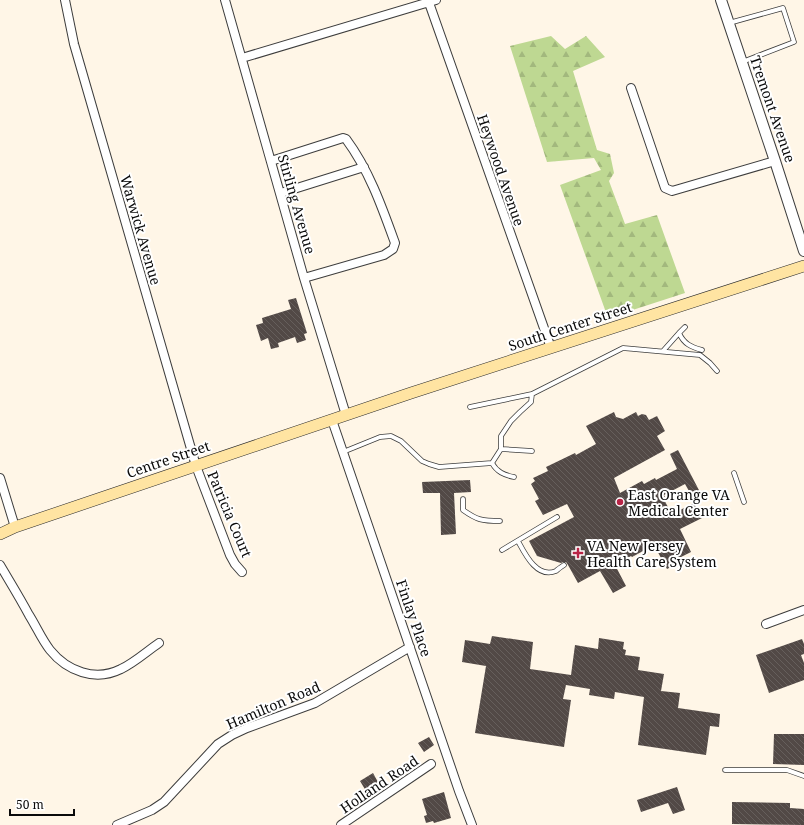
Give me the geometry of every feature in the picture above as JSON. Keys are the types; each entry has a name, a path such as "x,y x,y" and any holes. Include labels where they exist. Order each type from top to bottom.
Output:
{"main road":[{"name":"South Center Street","path":"346,415 804,266"},
{"name":"Centre Street","path":"0,534 15,527 346,415"}],"street":[{"name":"Warwick Avenue","path":"65,0 76,49 196,466"},
{"name":"Stirling Avenue","path":"226,0 304,278 346,415"},
{"name":"Tremont Avenue","path":"721,0 804,251"},
{"path":"242,58 431,1"},
{"name":"Heywood Avenue","path":"431,1 551,348"},
{"path":"631,88 665,188 672,191 775,161"},
{"path":"271,161 343,138 346,139 364,167 376,191 395,243 393,249 384,255 304,278"},
{"path":"281,193 364,167"},
{"name":"Finlay Place","path":"332,420 470,823 472,825"},
{"name":"Patricia Court","path":"196,466 230,555 242,572"},
{"path":"0,478 15,527"},
{"path":"0,565 49,649 63,663 73,670 86,674 98,675 120,670 158,643"},
{"path":"766,624 804,610"},
{"name":"Hamilton Road","path":"117,825 152,810 164,802 218,744 232,734 315,703 410,646"},
{"name":"Holland Road","path":"342,825 431,764"}],"lane":[{"path":"729,23 783,8 794,42 742,62"},
{"path":"663,351 685,327"},
{"path":"679,333 682,339 692,347 702,350"},
{"path":"470,407 532,394 623,348 700,355 710,363 716,371"},
{"path":"492,463 501,449 501,436 511,421 531,402 532,394"},
{"path":"343,452 380,437 391,436 401,441 422,461 439,467 492,463"},
{"path":"501,449 532,451"},
{"path":"492,463 502,474 514,477"},
{"path":"734,473 744,502"},
{"path":"463,499 463,510 472,516 484,521 500,521"},
{"path":"502,550 557,517"},
{"path":"518,541 526,556 535,568 545,572 555,571 564,565"},
{"path":"725,770 787,770 804,776"}],"green space":[{"path":"551,36 565,49 586,36 605,57 573,71 597,150 610,154 614,173 609,181 625,224 657,215 685,293 608,318 560,185 601,170 594,158 547,162 510,46"}],"building":[{"path":"296,298 307,333 304,334 306,340 297,343 295,337 278,343 279,347 271,349 268,338 261,341 256,325 263,323 262,318 291,309 288,300"},
{"name":"East Orange VA Medical Center","path":"614,412 616,417 623,419 636,412 638,416 642,414 646,415 649,420 657,416 665,431 657,436 665,450 614,478 620,493 642,481 644,484 655,478 656,480 677,469 670,454 678,450 701,494 693,498 685,484 664,495 665,497 663,498 672,514 694,503 702,518 680,529 691,552 675,560 677,564 667,569 654,545 615,565 626,586 613,593 600,571 578,583 566,562 561,563 537,556 529,541 574,517 567,504 543,515 535,501 539,499 531,484 535,481 533,478 548,471 546,467 575,453 576,455 596,444 586,426"},
{"path":"470,480 471,492 454,493 456,534 441,535 440,493 423,493 422,482"},
{"path":"492,636 533,642 530,669 571,675 575,645 598,649 599,638 624,642 623,649 626,650 625,655 640,657 638,670 664,674 661,691 680,693 678,708 720,714 719,727 710,726 706,755 638,745 644,697 615,692 614,699 589,695 590,689 566,685 563,699 571,700 564,747 475,733 486,666 462,662 465,640 490,644"},
{"path":"802,639 804,644 804,654 801,655 804,663 804,680 769,693 756,655"},
{"path":"774,734 804,734 804,765 773,764"},
{"path":"429,737 434,745 424,752 418,743"},
{"path":"373,773 379,784 366,791 360,781"},
{"path":"677,787 685,810 673,814 668,803 641,812 637,800"},
{"path":"444,792 451,818 434,823 433,821 426,823 424,816 427,815 422,799"},
{"path":"732,802 790,803 790,808 804,809 804,825 732,824"}],"place":[{"name":"East Orange VA Medical Center","path":"620,502"},
{"name":"VA New Jersey Health Care System","path":"578,553"}]}
